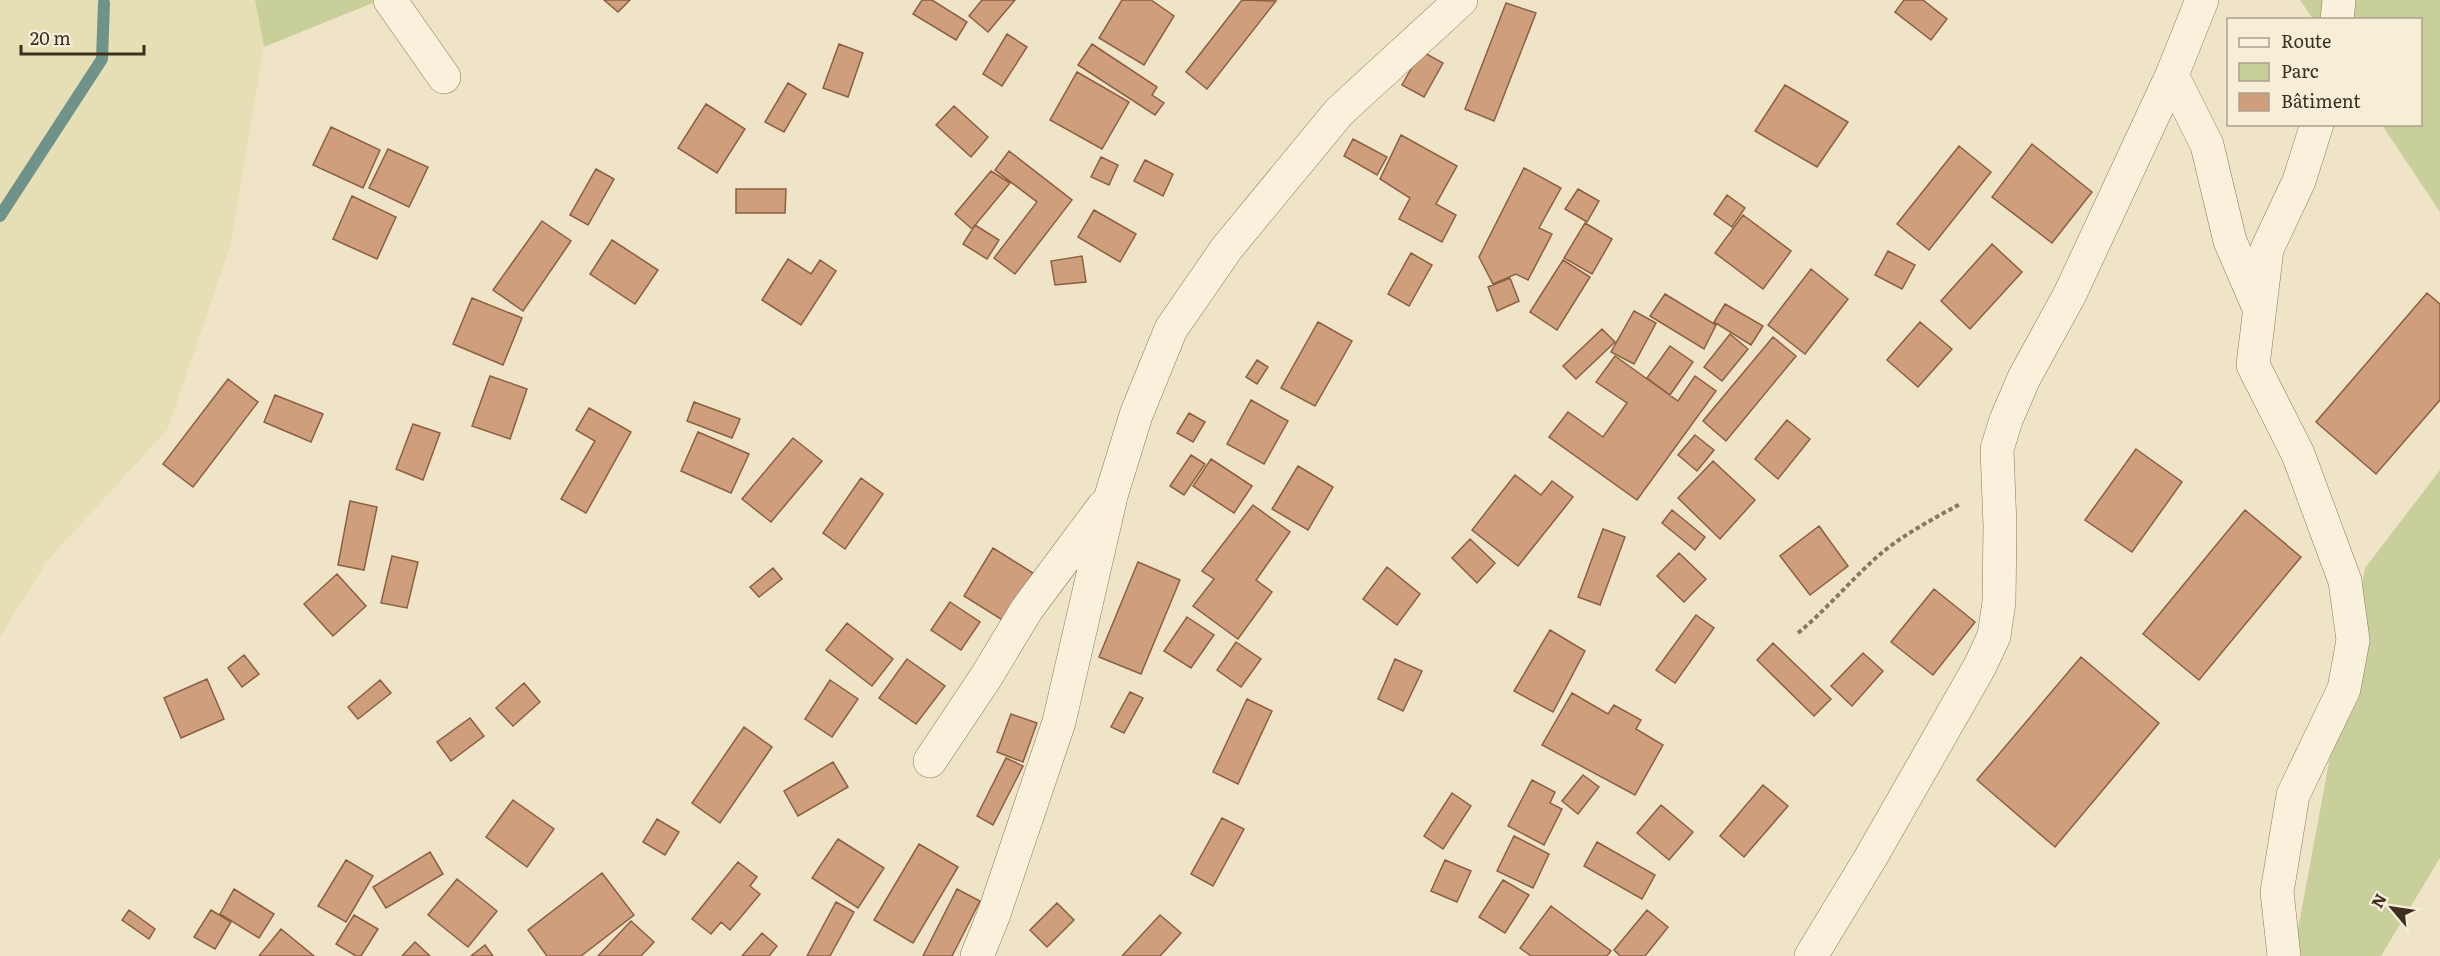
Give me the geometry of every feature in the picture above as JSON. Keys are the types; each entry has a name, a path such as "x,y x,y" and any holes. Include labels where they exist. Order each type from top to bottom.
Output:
{"street":[{"path":"390,0 444,77"},
{"path":"977,956 994,914 1059,722 1111,496 1136,415 1171,329 1221,257 1340,112 1461,0"},
{"path":"1811,956 1872,857 1980,666 1994,636 1999,602 2000,526 1997,449 2024,378 2070,294 2172,75 2202,0"},
{"path":"2337,18 2339,0"},
{"path":"2172,75 2206,145 2230,242 2260,311"},
{"path":"2283,956 2277,892 2293,795 2344,689 2353,640 2345,581 2298,454 2253,365 2266,249 2299,181 2316,126"},
{"path":"930,761 986,677 1027,609 1111,496"}],"path":[{"path":"1797,633 1816,618 1880,554 1935,517 1960,504 1975,486 1997,449"}],"shaded area":[{"path":"0,0 255,0 264,47 231,243 168,429 47,561 0,637"}],"green space":[{"path":"255,0 380,0 264,47"},
{"path":"2300,0 2440,0 2440,212 2383,126 2422,126 2422,18 2312,18"},
{"path":"2440,470 2440,858 2381,956 2293,956 2365,568"}],"building":[{"path":"604,0 630,0 618,12"},
{"path":"922,0 932,0 967,22 956,40 913,14"},
{"path":"982,0 1015,0 988,32 969,16"},
{"path":"1122,0 1151,0 1174,16 1144,65 1099,38"},
{"path":"1242,0 1276,1 1207,89 1186,72"},
{"path":"1904,0 1923,0 1947,19 1931,40 1895,12"},
{"path":"1506,3 1536,13 1494,121 1465,109"},
{"path":"1007,34 1027,47 1002,86 983,74"},
{"path":"839,44 863,53 848,97 823,88"},
{"path":"1092,44 1157,87 1152,95 1164,103 1155,115 1078,65"},
{"path":"1421,51 1443,63 1424,97 1402,85"},
{"path":"1077,72 1129,102 1102,149 1050,120"},
{"path":"788,83 806,94 784,132 765,122"},
{"path":"1785,85 1848,122 1817,167 1755,131"},
{"path":"706,104 745,129 717,173 678,148"},
{"path":"954,106 988,137 971,157 936,125"},
{"path":"331,127 380,150 363,188 313,165"},
{"path":"1401,135 1457,166 1436,204 1456,215 1442,242 1399,219 1410,198 1380,179"},
{"path":"1353,139 1387,157 1377,175 1344,156"},
{"path":"2032,144 2092,192 2052,243 1992,197"},
{"path":"1959,146 1991,172 1929,250 1897,224"},
{"path":"388,149 428,167 409,207 369,188"},
{"path":"1009,151 1072,200 1015,274 994,258 1037,202 995,170"},
{"path":"1101,157 1118,165 1109,185 1091,177"},
{"path":"1145,160 1173,174 1163,196 1134,181"},
{"path":"1524,168 1561,188 1539,228 1552,234 1528,280 1516,274 1493,284 1479,257"},
{"path":"596,169 614,179 588,225 570,215"},
{"path":"991,171 1010,183 972,229 955,214"},
{"path":"736,189 786,189 785,213 736,213"},
{"path":"1578,189 1599,201 1587,222 1565,209"},
{"path":"1727,195 1745,208 1732,227 1714,214"},
{"path":"352,196 396,217 377,259 333,239"},
{"path":"1094,210 1136,234 1120,262 1078,237"},
{"path":"1743,215 1791,251 1763,289 1715,253"},
{"path":"542,221 571,241 523,311 493,290"},
{"path":"1585,223 1612,239 1592,274 1564,258"},
{"path":"975,225 999,240 987,259 963,244"},
{"path":"612,240 658,270 635,304 590,274"},
{"path":"1992,244 2022,272 1970,329 1941,301"},
{"path":"1888,251 1915,265 1902,289 1875,275"},
{"path":"1411,253 1432,265 1409,306 1388,294"},
{"path":"1082,256 1086,282 1055,285 1051,261"},
{"path":"788,259 811,274 820,260 836,271 801,325 762,300"},
{"path":"1563,260 1590,277 1557,330 1530,312"},
{"path":"1811,269 1848,299 1805,354 1768,325"},
{"path":"1510,278 1519,301 1497,311 1488,287"},
{"path":"2427,293 2440,304 2440,400 2376,474 2316,422"},
{"path":"1665,294 1716,325 1704,349 1650,316"},
{"path":"472,298 522,318 503,365 453,344"},
{"path":"1725,304 1763,326 1751,345 1714,322"},
{"path":"1634,311 1656,323 1634,364 1611,352"},
{"path":"1318,322 1352,341 1315,406 1281,388"},
{"path":"1920,322 1952,349 1918,387 1887,360"},
{"path":"1602,329 1615,342 1576,379 1563,366"},
{"path":"1730,334 1748,349 1722,381 1704,367"},
{"path":"1773,337 1796,356 1726,441 1703,421"},
{"path":"1670,346 1693,362 1670,395 1647,378"},
{"path":"1615,356 1678,401 1695,376 1716,391 1637,500 1549,437 1568,412 1603,437 1627,403 1596,382"},
{"path":"1257,360 1268,367 1257,384 1246,377"},
{"path":"490,376 527,389 510,439 472,426"},
{"path":"228,379 258,402 193,487 163,464"},
{"path":"275,395 323,414 311,442 264,422"},
{"path":"1251,400 1288,421 1264,464 1227,444"},
{"path":"694,402 740,419 732,438 687,421"},
{"path":"589,408 631,432 586,513 561,499 595,441 576,430"},
{"path":"1189,413 1205,422 1193,442 1177,433"},
{"path":"1787,420 1810,439 1778,479 1755,459"},
{"path":"413,424 440,433 423,480 396,469"},
{"path":"698,432 749,454 731,493 681,471"},
{"path":"1695,435 1714,450 1697,471 1678,455"},
{"path":"793,438 822,461 771,522 742,499"},
{"path":"2136,449 2182,482 2132,552 2085,520"},
{"path":"1191,455 1205,464 1184,495 1170,486"},
{"path":"1211,459 1252,486 1234,513 1193,486"},
{"path":"1713,461 1755,500 1720,539 1678,498"},
{"path":"1298,466 1333,487 1308,530 1272,509"},
{"path":"1515,475 1541,495 1552,481 1573,497 1518,566 1472,530"},
{"path":"861,478 883,494 845,549 823,533"},
{"path":"350,501 377,507 364,570 338,565"},
{"path":"1253,505 1290,532 1256,580 1272,592 1238,639 1193,606 1214,579 1202,571"},
{"path":"1672,510 1705,537 1695,550 1662,523"},
{"path":"2245,510 2301,557 2199,680 2143,634"},
{"path":"1819,526 1848,566 1810,595 1780,556"},
{"path":"1603,529 1625,537 1600,605 1578,597"},
{"path":"1470,539 1495,563 1477,583 1452,558"},
{"path":"993,548 1033,573 1004,621 964,596"},
{"path":"1679,553 1706,579 1684,602 1657,576"},
{"path":"392,556 418,562 407,608 381,603"},
{"path":"1138,562 1180,580 1141,674 1099,657"},
{"path":"1387,567 1420,594 1397,625 1363,599"},
{"path":"773,568 782,579 759,597 750,587"},
{"path":"337,574 366,606 333,636 304,604"},
{"path":"1934,589 1975,622 1933,675 1891,642"},
{"path":"950,602 980,622 961,650 931,630"},
{"path":"1696,615 1714,628 1675,683 1656,670"},
{"path":"1187,617 1214,635 1191,668 1164,651"},
{"path":"847,623 893,659 872,686 826,650"},
{"path":"1550,630 1585,651 1553,712 1514,691"},
{"path":"1236,642 1261,659 1241,687 1217,670"},
{"path":"1773,643 1831,699 1814,716 1757,660"},
{"path":"1863,653 1883,671 1852,706 1831,686"},
{"path":"244,655 259,674 242,687 228,668"},
{"path":"2081,657 2159,723 2055,847 1977,780"},
{"path":"907,659 945,686 916,724 879,698"},
{"path":"1395,659 1422,671 1403,711 1378,699"},
{"path":"207,679 224,719 181,738 164,698"},
{"path":"380,680 391,693 358,719 348,707"},
{"path":"830,680 858,699 832,737 805,719"},
{"path":"524,683 540,702 513,726 496,708"},
{"path":"1130,692 1143,698 1124,733 1111,727"},
{"path":"1572,693 1608,714 1614,705 1641,720 1636,729 1663,745 1635,795 1542,745"},
{"path":"1247,699 1272,711 1238,784 1213,772"},
{"path":"1011,714 1037,723 1023,762 997,752"},
{"path":"470,718 484,736 451,761 437,742"},
{"path":"744,727 772,747 720,823 692,803"},
{"path":"1006,758 1023,766 993,825 977,816"},
{"path":"833,762 848,787 798,816 784,791"},
{"path":"1583,775 1599,787 1578,814 1562,801"},
{"path":"1532,780 1555,792 1550,803 1562,809 1544,845 1508,826"},
{"path":"1763,785 1788,806 1744,857 1720,836"},
{"path":"1452,793 1471,806 1443,849 1424,836"},
{"path":"513,800 554,829 527,867 486,837"},
{"path":"1661,805 1693,832 1669,860 1637,833"},
{"path":"1222,818 1244,829 1213,886 1191,874"},
{"path":"657,819 679,832 665,855 643,842"},
{"path":"1514,836 1549,854 1533,888 1497,871"},
{"path":"838,839 884,868 858,908 812,878"},
{"path":"1597,842 1655,875 1642,899 1584,866"},
{"path":"919,844 958,867 913,943 874,920"},
{"path":"430,852 443,874 386,908 373,887"},
{"path":"346,860 373,876 346,922 318,906"},
{"path":"1445,860 1471,871 1457,902 1431,891"},
{"path":"738,862 757,877 750,886 760,894 730,930 721,922 711,934 692,919"},
{"path":"602,873 634,915 581,956 547,956 528,930"},
{"path":"457,879 497,911 468,947 428,915"},
{"path":"1503,880 1529,895 1505,933 1479,917"},
{"path":"234,889 274,914 259,938 220,914"},
{"path":"957,889 980,901 952,956 923,956"},
{"path":"836,902 854,912 830,956 807,956"},
{"path":"1057,903 1074,920 1047,947 1030,930"},
{"path":"1551,906 1611,951 1607,956 1531,956 1520,948"},
{"path":"129,910 155,929 149,939 122,920"},
{"path":"211,910 231,922 215,949 194,937"},
{"path":"1647,910 1668,927 1645,956 1620,956 1614,950"},
{"path":"354,915 378,929 361,956 356,956 336,944"},
{"path":"1160,915 1181,933 1160,956 1122,956"},
{"path":"631,921 654,942 641,956 598,956"},
{"path":"281,929 314,956 259,956"},
{"path":"762,933 777,946 769,956 742,956"},
{"path":"415,942 430,956 402,956"},
{"path":"485,945 493,956 471,956"}],"waterway":[{"path":"0,216 102,59 104,3"}]}
